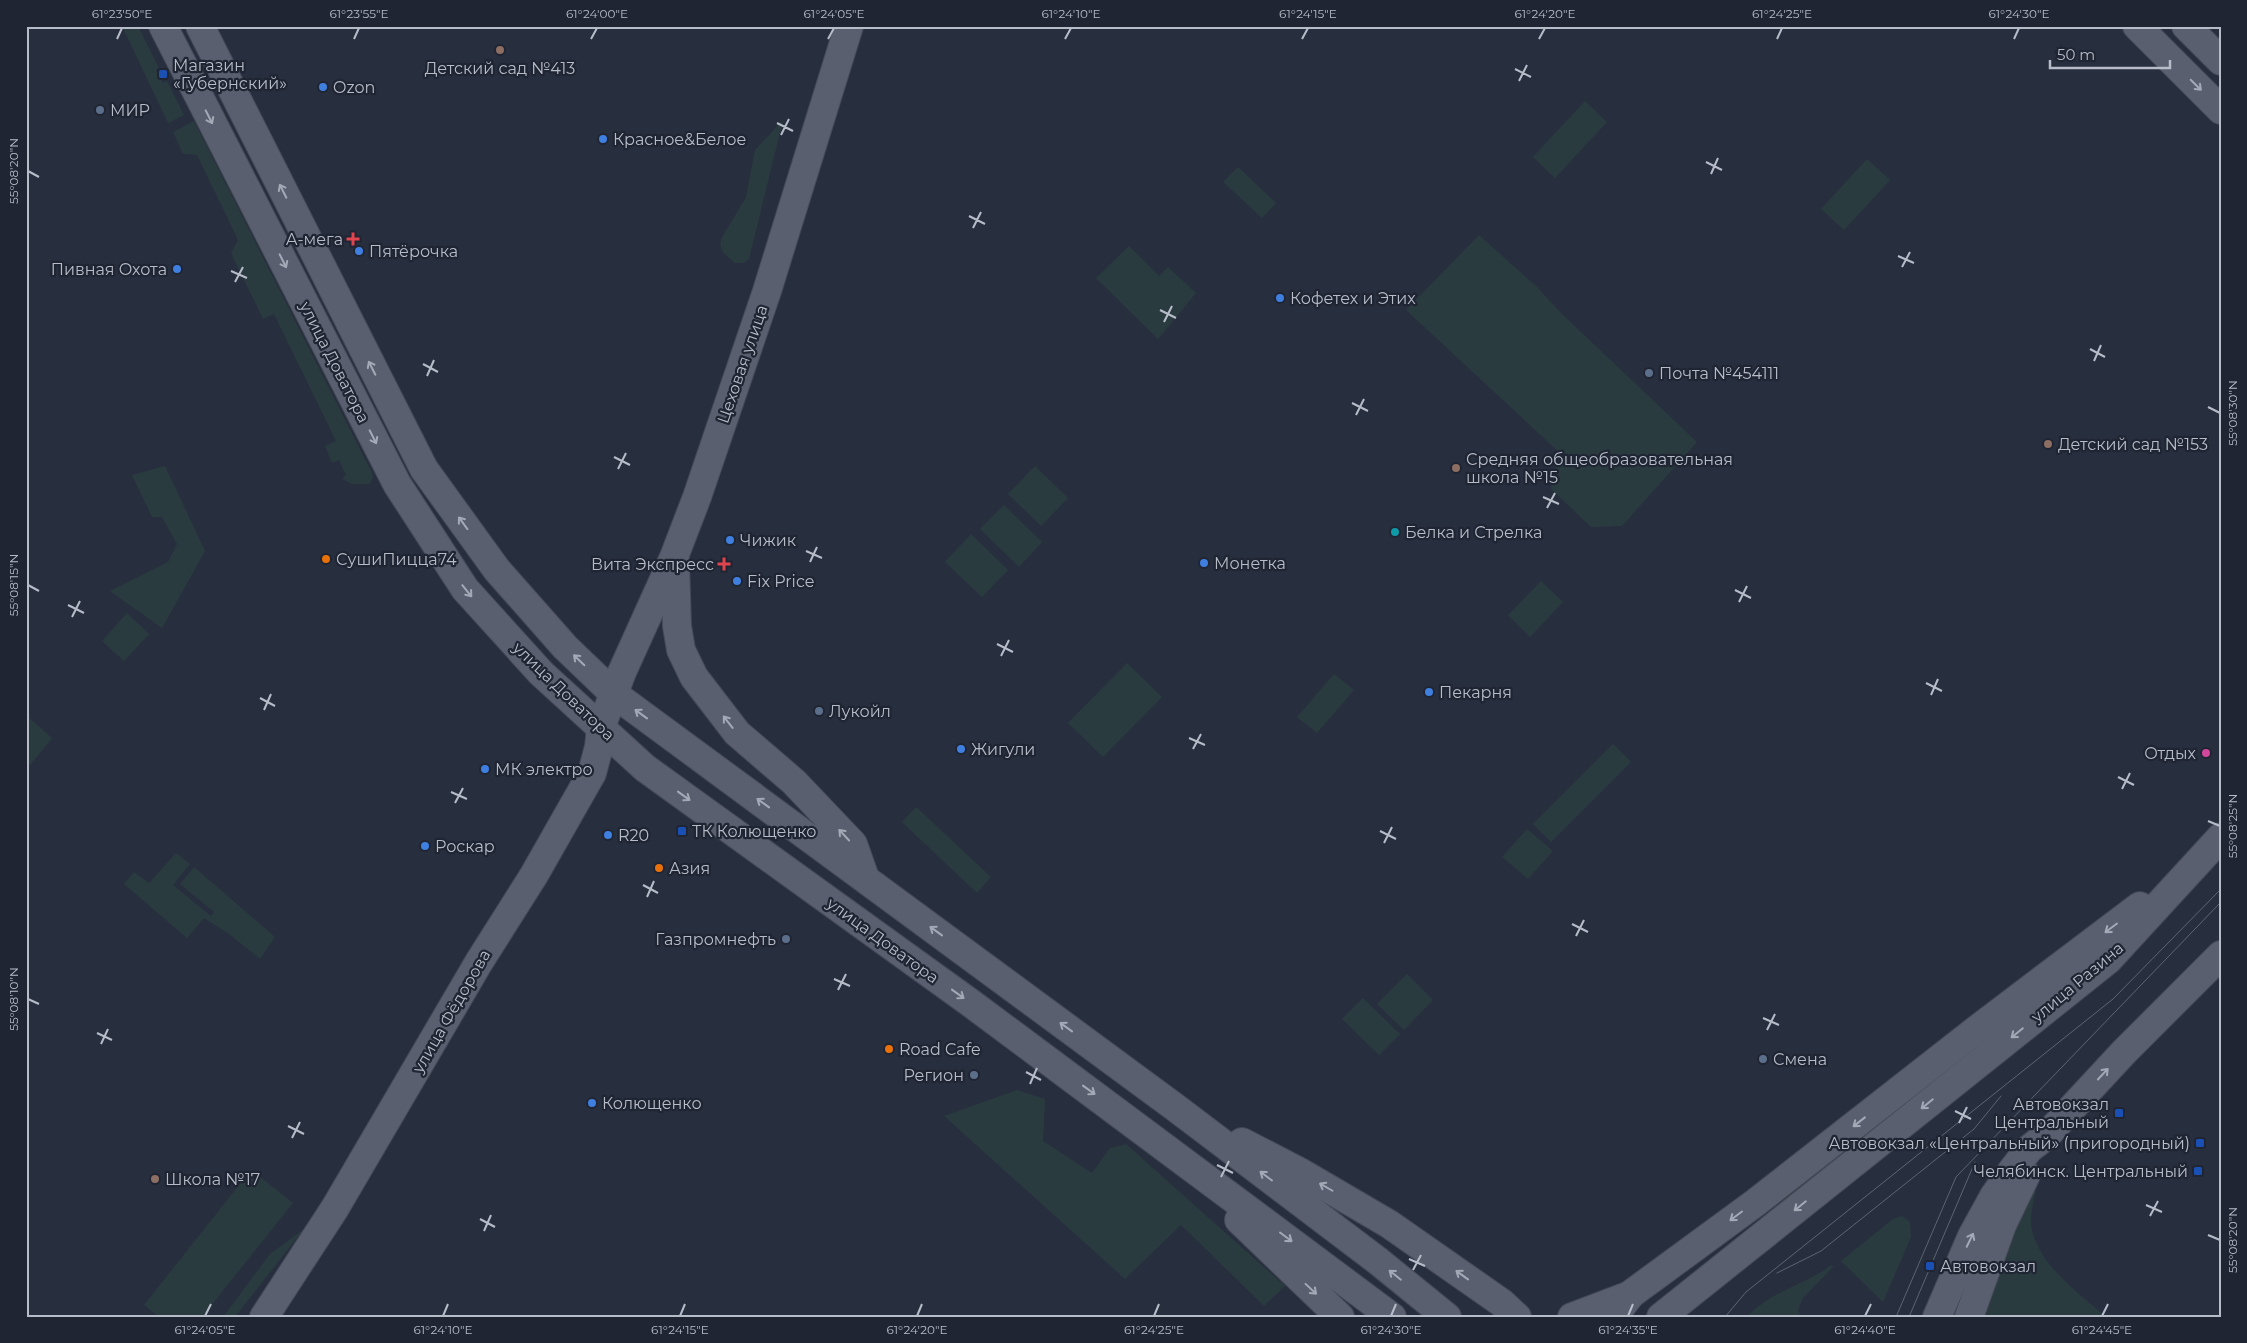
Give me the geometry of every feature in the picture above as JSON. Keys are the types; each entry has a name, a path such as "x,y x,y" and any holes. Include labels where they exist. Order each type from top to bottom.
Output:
{"main road":[{"name":"улица Доватора","path":"163,26 397,484 464,589 541,673 645,768 1163,1145"},
{"name":"улица Доватора","path":"200,26 424,469 497,570 565,647 614,694 1176,1108"},
{"name":"Цеховая улица","path":"614,694 628,657 674,557 768,291 849,26"},
{"path":"2136,26 2221,110"},
{"path":"2186,26 2221,61"},
{"path":"674,557 677,626 681,650 694,677 737,733 794,782 852,844 865,878"},
{"name":"улица Фёдорова","path":"264,1317 335,1208 479,962 534,875 592,773 599,747 601,727 614,694"},
{"name":"улица Разина","path":"1662,1317 2108,960 2221,837"},
{"path":"1612,1317 1631,1294 1755,1203 1980,1027 2192,868"},
{"path":"1936,1317 1972,1236 1994,1196 2030,1149 2046,1136 2124,1052 2221,955"},
{"path":"1176,1108 1350,1200 1426,1249 1509,1310 1530,1317"},
{"path":"1176,1108 1378,1261 1447,1317"},
{"path":"1969,1317 2011,1204 2046,1136"},
{"path":"1163,1145 1340,1317"},
{"path":"1163,1145 1392,1317"},
{"path":"1572,1317 1631,1294"}],"shaded area":[{"path":"122,26 138,26 159,68 156,70 163,83 167,81 184,115 168,123"},
{"path":"1585,101 1607,122 1555,178 1533,157"},
{"path":"783,120 749,259 744,263 735,263 722,250 721,239 746,197 755,150"},
{"path":"194,121 372,473 373,478 369,484 352,484 342,479 346,475 339,460 332,463 325,446 336,441 274,314 263,319 231,253 238,240 197,155 183,154 173,132"},
{"path":"1867,159 1890,180 1844,230 1821,209"},
{"path":"1238,167 1276,203 1262,218 1223,182"},
{"path":"1479,235 1537,287 1561,313 1697,442 1622,526 1591,527 1551,489 1551,477 1562,455 1406,310"},
{"path":"1129,246 1159,276 1168,267 1196,293 1158,339 1096,278"},
{"path":"165,466 205,551 162,628 110,591 168,562 177,544 162,517 152,517 132,475"},
{"path":"1035,466 1068,498 1041,526 1008,494"},
{"path":"1004,505 1042,542 1019,567 980,529"},
{"path":"971,534 1008,570 982,597 945,562"},
{"path":"1541,581 1563,602 1530,637 1508,615"},
{"path":"127,613 149,634 124,661 102,641"},
{"path":"1127,663 1162,697 1103,757 1068,723"},
{"path":"1334,674 1354,690 1317,733 1297,717"},
{"path":"29,718 52,738 30,765 26,762 26,721"},
{"path":"1613,744 1631,762 1551,842 1533,824"},
{"path":"916,807 991,877 977,893 902,822"},
{"path":"1527,829 1553,851 1528,879 1502,857"},
{"path":"176,853 190,864 173,885 211,916 214,912 180,884 194,867 275,937 260,959 229,934 204,918 187,938 124,884 134,872 149,883"},
{"path":"1407,974 1433,1000 1404,1030 1377,1004"},
{"path":"1363,998 1400,1034 1379,1055 1342,1019"},
{"path":"1017,1090 1045,1099 1043,1141 1092,1173 1110,1148 1126,1144 1285,1286 1264,1306 1181,1225 1125,1279 944,1116"},
{"path":"251,1170 293,1203 202,1317 159,1317 144,1305"},
{"path":"2040,1173 2031,1216 2032,1230 2037,1243 2044,1256 2062,1278 2106,1317 1981,1317 1990,1288 2033,1183"},
{"path":"1902,1216 1910,1222 1911,1237 1883,1302 1841,1261 1893,1219"},
{"path":"304,1229 235,1317 223,1317 270,1254"},
{"path":"1831,1265 1834,1266 1803,1298 1798,1310 1801,1317 1747,1317 1767,1300"}],"tram line":[{"path":"1725,1317 1746,1292 2113,999 2221,889"},
{"path":"1896,1317 1956,1177 2221,902"},
{"path":"1777,1273 1821,1251 1974,1129 2001,1096"},
{"path":"1909,1317 1975,1162"}],"place":[{"name":"Детский сад №413","path":"500,50"},
{"name":"Магазин «Губернский»","path":"163,74"},
{"name":"Ozon","path":"323,87"},
{"name":"МИР","path":"100,110"},
{"name":"Красное&Белое","path":"603,139"},
{"name":"А-мега","path":"353,239"},
{"name":"Пятёрочка","path":"359,251"},
{"name":"Пивная Охота","path":"177,269"},
{"name":"Кофетех и Этих","path":"1280,298"},
{"name":"Почта №454111","path":"1649,373"},
{"name":"Детский сад №153","path":"2048,444"},
{"name":"Средняя общеобразовательная школа №15","path":"1456,468"},
{"name":"Белка и Стрелка","path":"1395,532"},
{"name":"Чижик","path":"730,540"},
{"name":"СушиПицца74","path":"326,559"},
{"name":"Монетка","path":"1204,563"},
{"name":"Вита Экспресс","path":"724,564"},
{"name":"Fix Price","path":"737,581"},
{"name":"Пекарня","path":"1429,692"},
{"name":"Лукойл","path":"819,711"},
{"name":"Жигули","path":"961,749"},
{"name":"Отдых","path":"2206,753"},
{"name":"МК электро","path":"485,769"},
{"name":"ТК Колющенко","path":"682,831"},
{"name":"R20","path":"608,835"},
{"name":"Роскар","path":"425,846"},
{"name":"Азия","path":"659,868"},
{"name":"Газпромнефть","path":"786,939"},
{"name":"Road Cafe","path":"889,1049"},
{"name":"Смена","path":"1763,1059"},
{"name":"Регион","path":"974,1075"},
{"name":"Колющенко","path":"592,1103"},
{"name":"Автовокзал Центральный","path":"2119,1113"},
{"name":"Автовокзал «Центральный» (пригородный)","path":"2200,1143"},
{"name":"Челябинск. Центральный","path":"2198,1171"},
{"name":"Школа №17","path":"155,1179"},
{"name":"Автовокзал","path":"1930,1266"}]}
